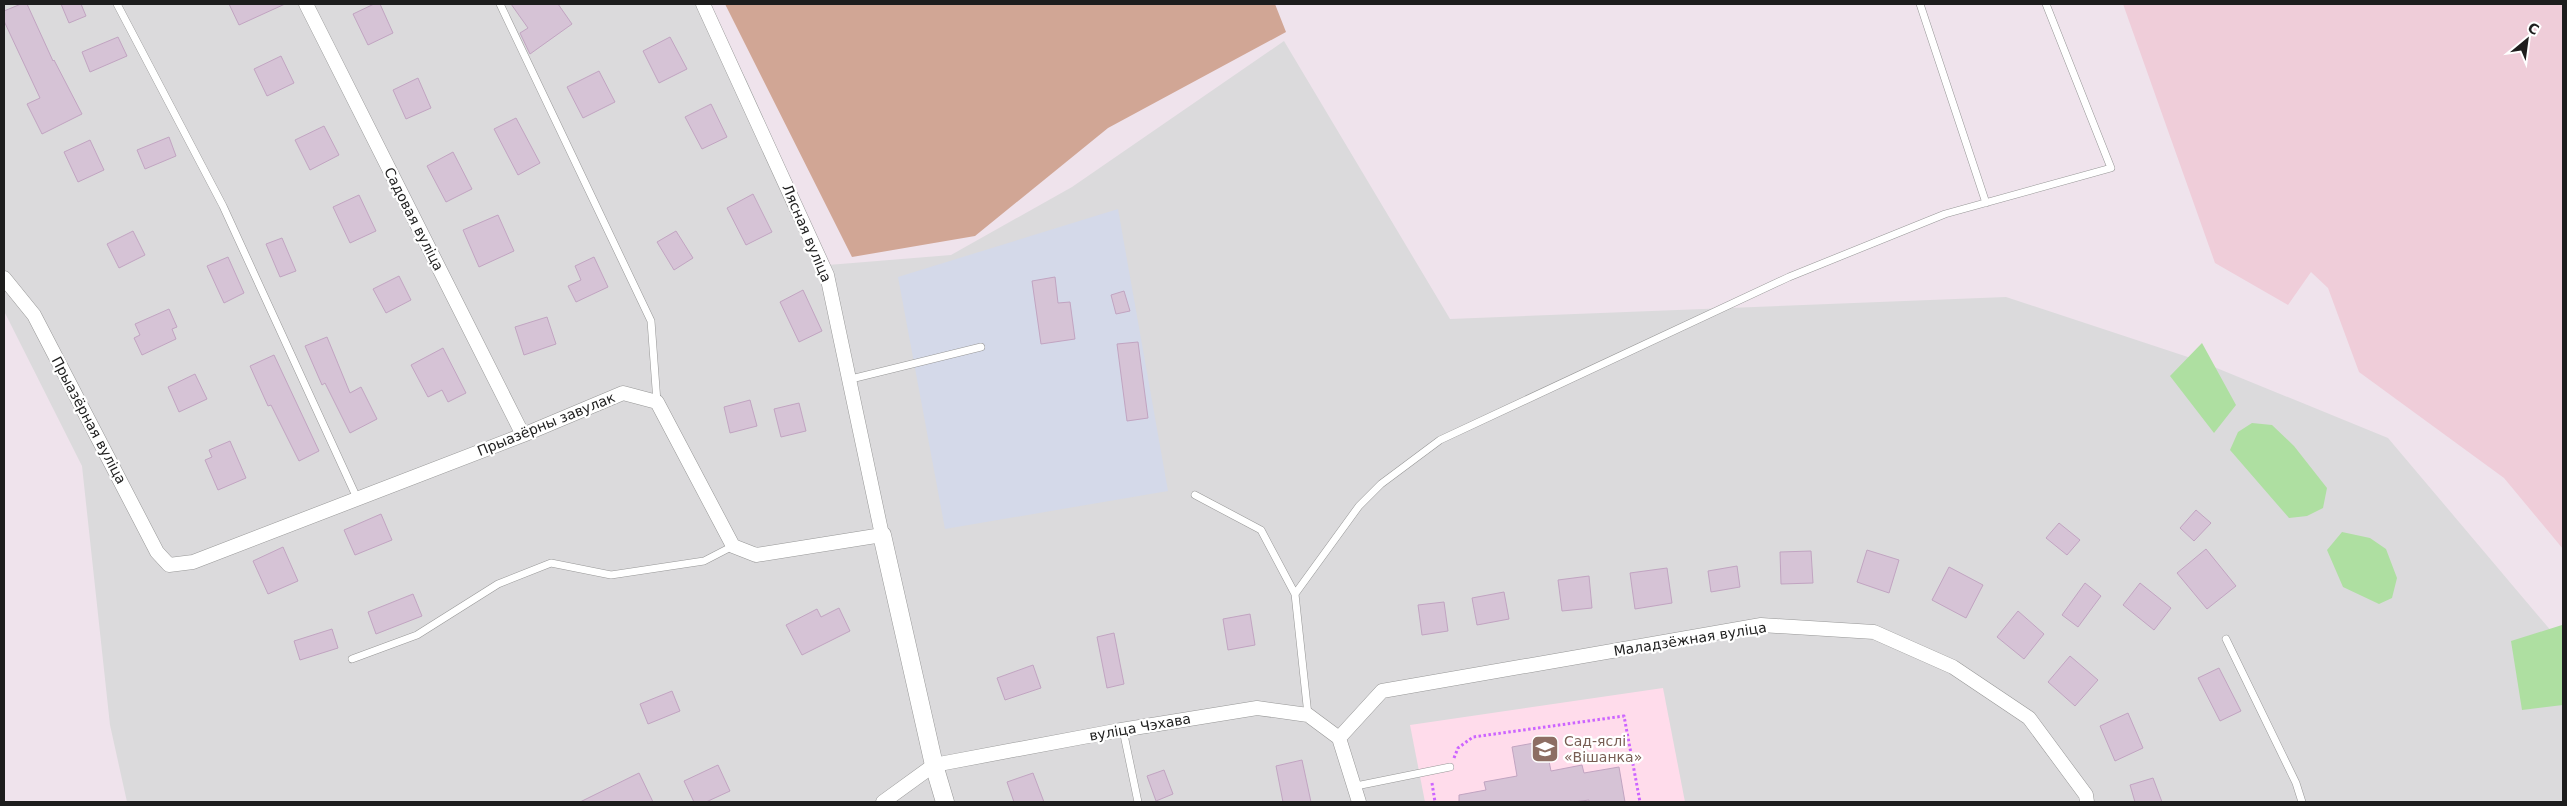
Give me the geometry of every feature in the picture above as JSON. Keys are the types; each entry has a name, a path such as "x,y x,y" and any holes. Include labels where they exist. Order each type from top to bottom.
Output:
{"street":[{"name":"Садовая вуліца","path":"306,4 523,435"},
{"name":"Лясная вуліца","path":"703,4 827,275 882,535"},
{"name":"Прыазёрная вуліца","path":"4,278 34,315 157,552 169,565"},
{"name":"Прыазёрны завулак","path":"169,565 193,562 523,435 623,393 657,402"},
{"path":"657,402 733,546 756,556 882,535 934,765 945,802"},
{"name":"Маладзёжная вуліца","path":"1339,738 1382,692 1761,625 1874,632 1953,667 2029,718 2086,795 2087,802"},
{"name":"вуліца Чэхава","path":"884,802 934,765 1123,730 1257,708 1308,715 1339,738"},
{"path":"1339,738 1356,786 1359,802"}],"lane":[{"path":"117,4 223,206 357,498"},
{"path":"500,4 651,321 657,402"},
{"path":"1920,4 1986,203"},
{"path":"1295,594 1359,506 1381,484 1440,440 1789,277 1945,214 2111,168 2046,4"},
{"path":"850,379 981,347"},
{"path":"1195,495 1261,530 1295,594 1308,715"},
{"path":"352,659 417,635 498,584 551,563 611,575 704,562 733,546"},
{"path":"2226,639 2296,783 2302,802"},
{"path":"1123,730 1138,802"},
{"path":"1356,786 1450,767"}],"path":[{"path":"1450,767 1458,748 1472,737 1624,716 1640,802"},
{"path":"1429,771 1435,802"}],"shaded area":[{"path":"4,4 705,4 747,81 828,265 951,255 1072,187 1284,41 1450,319 2006,297 2197,360 2388,438 2563,645 2563,802 127,802 110,725 82,466 4,311"},
{"path":"725,4 1275,4 1286,32 1108,128 975,236 852,257"},
{"path":"2123,4 2563,4 2563,549 2504,478 2359,372 2328,288 2311,272 2288,305 2215,263"},
{"path":"1118,209 1168,491 945,529 898,277"},
{"path":"2202,343 2236,405 2214,433 2170,376"},
{"path":"2252,423 2272,425 2294,446 2327,488 2323,508 2307,516 2289,518 2230,450 2238,432"},
{"path":"2342,532 2370,538 2386,549 2397,578 2392,598 2379,604 2343,587 2327,550"},
{"path":"2562,625 2563,705 2522,710 2511,641"},
{"name":"Сад-яслі «Вішанка»","path":"1663,688 1685,802 1425,802 1410,725"}],"building":[{"path":"21,4 27,4 53,61 82,114 42,134 27,104 40,98 4,21 4,11"},
{"path":"61,4 81,4 86,16 69,23"},
{"path":"229,4 285,4 239,25"},
{"path":"374,4 380,4 393,33 368,45 353,14"},
{"path":"511,4 558,4 572,24 530,54 520,33 528,28"},
{"path":"118,37 127,56 90,72 82,52"},
{"path":"670,37 687,69 659,83 643,51"},
{"path":"281,56 294,83 267,96 254,69"},
{"path":"599,71 615,102 583,118 567,87"},
{"path":"418,78 431,108 406,119 393,90"},
{"path":"711,104 727,137 702,149 685,117"},
{"path":"516,118 540,163 518,175 494,129"},
{"path":"324,126 339,155 310,170 295,140"},
{"path":"169,137 176,156 145,169 137,150"},
{"path":"90,140 104,170 78,182 64,152"},
{"path":"453,152 472,189 446,202 427,166"},
{"path":"753,194 772,232 746,245 727,208"},
{"path":"359,195 376,231 350,243 333,207"},
{"path":"498,215 514,251 479,267 463,230"},
{"path":"133,231 145,255 119,268 107,244"},
{"path":"676,231 693,258 674,270 657,242"},
{"path":"282,238 296,271 280,277 266,244"},
{"path":"228,257 244,293 224,303 207,266"},
{"path":"594,257 608,287 576,302 568,286 581,280 575,266"},
{"path":"399,276 411,300 386,313 373,289"},
{"path":"1055,277 1058,303 1070,302 1075,339 1041,344 1032,281"},
{"path":"803,290 822,331 799,342 780,302"},
{"path":"1124,291 1130,311 1116,314 1111,295"},
{"path":"169,309 177,327 172,329 176,339 142,355 134,338 140,335 135,324"},
{"path":"547,317 556,344 524,355 515,327"},
{"path":"327,337 350,393 361,387 377,419 350,433 325,383 322,385 305,346"},
{"path":"1138,342 1148,418 1127,421 1117,344"},
{"path":"443,348 466,393 448,402 442,390 428,397 411,365"},
{"path":"274,355 319,451 299,461 271,405 268,406 250,366"},
{"path":"195,374 207,399 179,412 168,387"},
{"path":"750,400 757,426 730,433 724,407"},
{"path":"799,403 806,431 781,437 774,409"},
{"path":"230,441 246,478 218,490 205,460 212,457 209,450"},
{"path":"2196,510 2211,523 2194,541 2180,528"},
{"path":"381,514 392,540 355,555 344,530"},
{"path":"2059,523 2080,540 2067,555 2046,538"},
{"path":"283,547 298,581 268,594 253,561"},
{"path":"2206,549 2236,586 2207,609 2177,573"},
{"path":"1867,550 1899,560 1889,593 1857,582"},
{"path":"1811,551 1813,583 1781,584 1780,552"},
{"path":"1737,566 1740,587 1711,592 1708,571"},
{"path":"1949,567 1983,585 1966,618 1932,600"},
{"path":"1667,568 1672,603 1635,609 1630,573"},
{"path":"1589,576 1592,608 1562,611 1558,580"},
{"path":"2085,583 2101,596 2078,627 2062,615"},
{"path":"2140,583 2171,608 2154,630 2123,605"},
{"path":"1504,592 1509,619 1477,625 1472,598"},
{"path":"413,594 422,616 376,634 368,612"},
{"path":"1444,602 1448,631 1422,635 1418,605"},
{"path":"839,608 850,631 802,655 786,625 817,609 821,617"},
{"path":"2018,611 2044,634 2024,659 1997,637"},
{"path":"1250,614 1255,645 1228,650 1223,619"},
{"path":"332,629 338,648 300,660 294,641"},
{"path":"1114,633 1124,684 1107,688 1097,637"},
{"path":"2070,656 2098,680 2075,706 2048,682"},
{"path":"1033,665 1041,688 1005,700 997,678"},
{"path":"2219,668 2241,711 2220,721 2198,678"},
{"path":"672,691 680,711 648,724 640,704"},
{"path":"2128,713 2143,748 2115,761 2100,726"},
{"path":"1545,741 1551,771 1582,765 1584,773 1619,767 1625,802 1589,802 1589,800 1574,802 1459,802 1459,795 1486,790 1484,782 1517,776 1512,747"},
{"path":"1302,760 1311,802 1283,802 1276,766"},
{"path":"718,765 730,791 706,802 694,802 684,781"},
{"path":"1164,770 1173,794 1156,801 1147,776"},
{"path":"639,773 653,802 580,802"},
{"path":"1033,773 1044,802 1014,802 1007,782"},
{"path":"2153,778 2162,802 2135,802 2130,785"}],"place":[{"name":"Сад-яслі «Вішанка»","path":"1545,749"}]}
